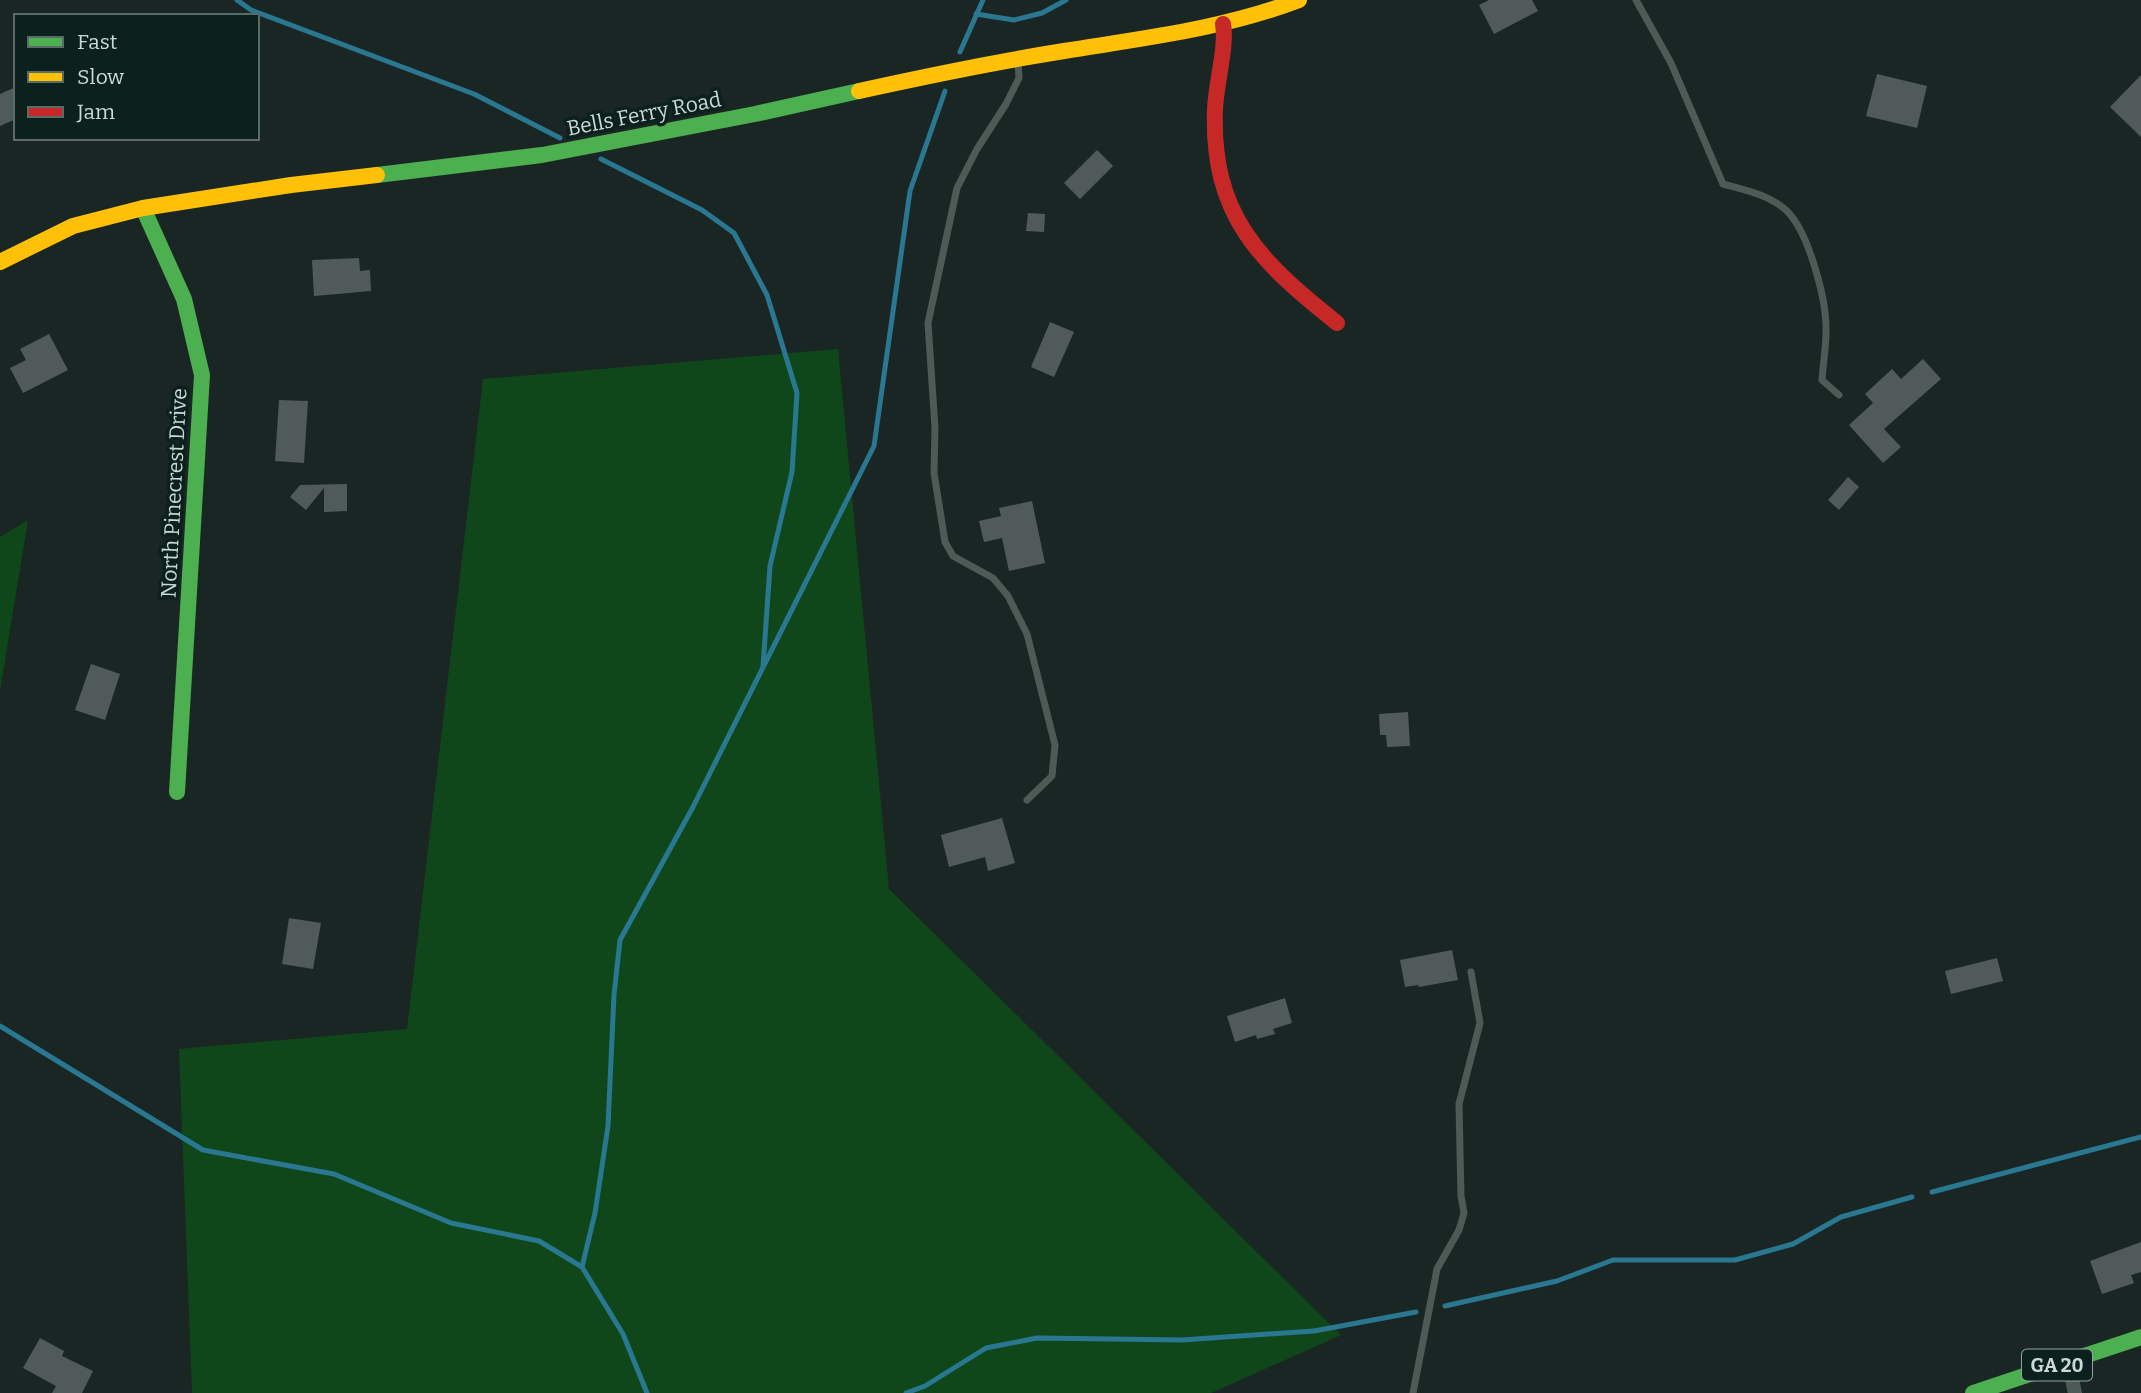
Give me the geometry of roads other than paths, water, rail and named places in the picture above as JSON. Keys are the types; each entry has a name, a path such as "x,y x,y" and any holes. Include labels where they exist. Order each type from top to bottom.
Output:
{"main road":[{"name":"Bells Ferry Road","path":"0,262 73,226 143,208 290,185 541,155 755,114 931,73 1223,24 1263,14 1299,0"},
{"path":"1223,24 1214,118 1220,181 1238,221 1260,253 1297,291 1337,323"},
{"name":"North Pinecrest Drive","path":"143,208 184,299 202,375 177,792"},
{"name":"GA 20","path":"1973,1393 2141,1337"}],"street":[{"path":"2068,1362 2075,1393"}],"lane":[{"path":"1636,0 1671,63 1723,184 1758,193 1787,212 1808,247 1824,304 1826,333 1822,380 1839,395"},
{"path":"1018,58 1018,78 1006,104 977,149 957,188 928,323 935,428 934,473 945,542 953,556 993,578 1008,596 1027,634 1055,745 1052,776 1027,800"},
{"path":"1413,1393 1437,1269 1459,1230 1464,1213 1460,1186 1460,1104 1480,1023 1471,972"}],"waterway":[{"path":"237,0 251,10 474,94 560,138"},
{"path":"960,52 983,0"},
{"path":"976,14 1014,20 1042,13 1066,0"},
{"path":"582,1267 595,1213 608,1126 614,995 620,940 693,807 874,446 910,191 945,91"},
{"path":"601,159 702,210 734,233 767,295 797,393 792,472 770,566 763,666"},
{"path":"0,1026 203,1150 334,1174 451,1223 539,1241 582,1267 623,1334 647,1393"},
{"path":"1932,1192 2141,1137"},
{"path":"1445,1306 1557,1281 1613,1260 1735,1260 1793,1244 1841,1217 1912,1197"},
{"path":"906,1393 925,1386 986,1348 1037,1338 1182,1340 1314,1331 1416,1312"}]}
